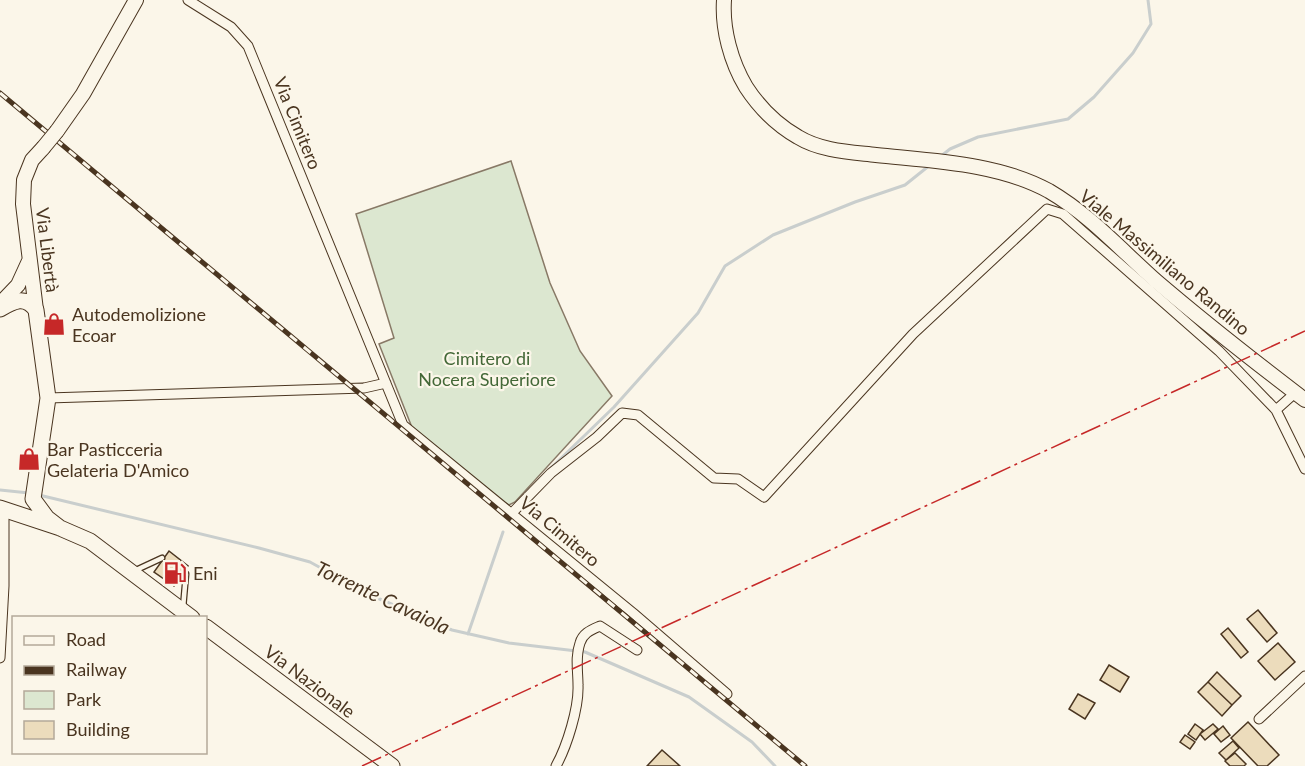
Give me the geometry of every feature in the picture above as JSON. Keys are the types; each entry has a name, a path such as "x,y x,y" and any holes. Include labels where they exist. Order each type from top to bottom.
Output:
{"main road":[{"path":"0,307 20,300 27,301 36,310"},
{"name":"Via Libertà","path":"33,499 48,398 36,310"},
{"path":"2,508 17,507 33,499 47,518 60,528"},
{"path":"2,508 90,541 188,614"},
{"name":"Via Nazionale","path":"207,628 392,766"}],"street":[{"name":"Via Libertà","path":"36,310 22,204 24,180 32,160 57,131 83,94 136,0"},
{"name":"Via Cimitero","path":"188,0 231,27 248,46 403,425 633,613 727,694"},
{"name":"Viale Massimiliano Randino","path":"724,0 723,11 728,43 741,78 753,98 767,114 799,138 839,151 958,164 1011,175 1047,190 1088,217 1156,281 1300,397"},
{"path":"512,513 550,473 622,413 638,415 714,478 738,479 764,497 912,334 1047,209 1064,214 1219,351 1276,410 1305,469"},
{"path":"0,307 18,285 30,259"},
{"path":"48,398 364,388 386,383"},
{"path":"1276,410 1300,397"},
{"path":"0,657 4,586 2,508"},
{"path":"556,766 566,748 575,709 579,686 576,674 578,650 584,635 600,626 637,650"},
{"path":"1259,719 1305,676"}],"lane":[{"path":"131,572 162,558"},
{"path":"186,574 188,614"}],"green space":[{"name":"Cimitero di Nocera Superiore","path":"511,161 550,283 580,351 612,396 515,502 509,505 413,430 379,344 394,338 356,214"}],"building":[{"path":"169,551 188,566 174,586 154,572"},
{"path":"1258,610 1277,633 1267,642 1247,619"},
{"path":"1228,628 1248,652 1241,658 1221,634"},
{"path":"1278,643 1295,662 1275,680 1258,661"},
{"path":"1109,665 1129,677 1120,692 1100,680"},
{"path":"1217,672 1241,696 1232,705 1208,682"},
{"path":"1208,682 1232,705 1222,716 1198,692"},
{"path":"1078,694 1095,703 1085,719 1069,709"},
{"path":"1248,722 1279,755 1267,766 1258,766 1231,738"},
{"path":"1195,724 1203,730 1196,740 1188,734"},
{"path":"1213,724 1218,729 1205,740 1200,734"},
{"path":"1223,726 1230,735 1221,742 1214,734"},
{"path":"1185,735 1195,742 1190,749 1180,742"},
{"path":"1233,741 1239,748 1226,760 1219,753"},
{"path":"662,750 680,766 647,766"},
{"path":"1235,753 1246,764 1244,766 1230,766 1225,761"}],"waterway":[{"path":"940,157 950,149 978,137 1068,119 1094,97 1133,53 1151,24 1148,0"},
{"path":"551,468 614,407 698,313 725,266 773,235 855,202 905,185 930,165"},
{"name":"Torrente Cavaiola","path":"0,490 29,493"},
{"name":"Torrente Cavaiola","path":"39,495 310,562 368,594 452,630 509,643 585,652 689,697 752,742 775,766"},
{"path":"468,634 503,532"}],"railway":[{"path":"0,93 805,766"}],"power":[{"path":"362,766 1305,331"}],"place":[{"name":"Autodemolizione Ecoar","path":"54,324"},
{"name":"Bar Pasticceria Gelateria D'Amico","path":"29,459"},
{"name":"Eni","path":"175,573"}]}
